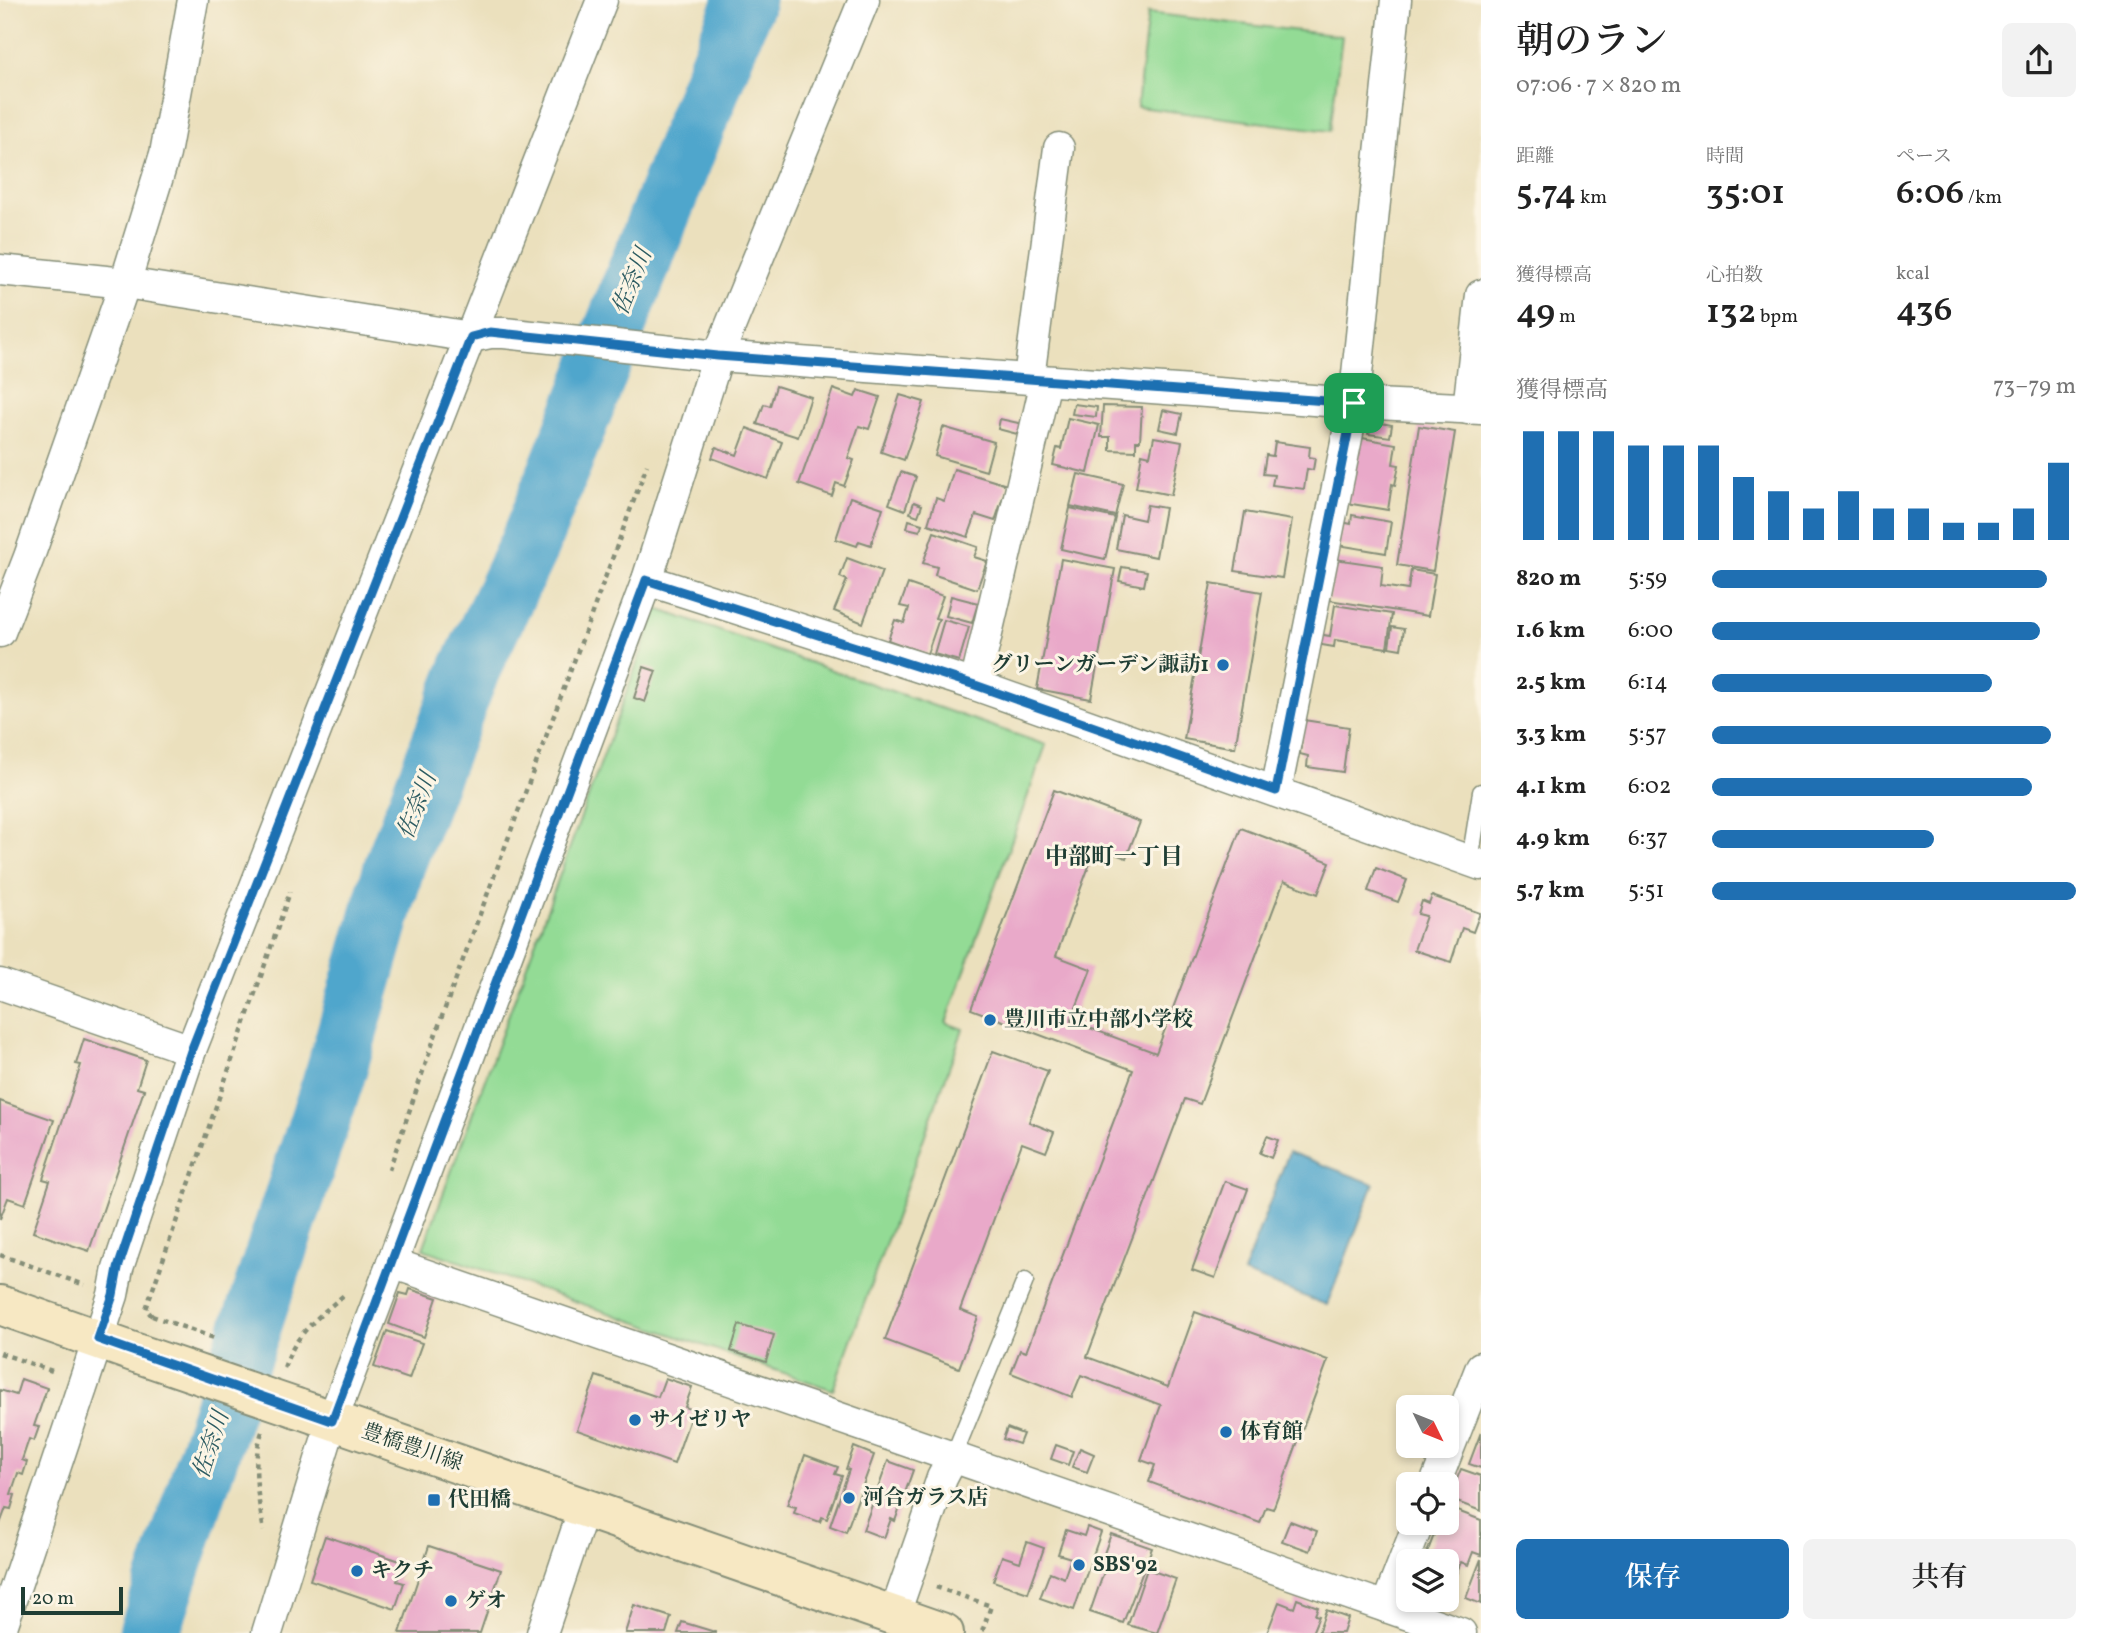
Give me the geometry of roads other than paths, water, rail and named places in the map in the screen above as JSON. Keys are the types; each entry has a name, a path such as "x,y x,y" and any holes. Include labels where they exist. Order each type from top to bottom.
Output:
{"main road":[{"name":"豊橋豊川線","path":"0,1305 944,1633"}],"street":[{"path":"0,632 125,284 165,154 193,0"},
{"path":"3,1613 113,1295 118,1268 191,1051 602,0"},
{"path":"267,1633 315,1415 392,1263 646,580 706,355 864,0"},
{"path":"1276,791 1354,403 1396,0"},
{"path":"975,685 1037,380 1059,148"},
{"path":"0,270 125,284 471,337 490,332 504,333 706,355 1354,403 1474,409 1481,295"},
{"path":"646,580 975,685 1476,863"},
{"path":"0,984 191,1051"},
{"path":"392,1263 1461,1633"},
{"path":"1440,1472 1481,1367"},
{"path":"894,1616 942,1478 953,1457"},
{"path":"542,1633 584,1508"},
{"path":"1386,1606 1414,1535"}],"lane":[{"path":"1476,863 1481,792"},
{"path":"953,1457 1026,1282"}],"water":[{"path":"1289,1152 1374,1184 1327,1305 1243,1273"}],"waterway":[{"name":"佐奈川","path":"149,1633 335,1075 395,864 470,669 529,545 745,0"}],"place":[{"name":"グリーンガーデン諏訪1","path":"1223,665"},
{"name":"豊川市立中部小学校","path":"990,1020"},
{"name":"サイゼリヤ","path":"635,1420"},
{"name":"体育館","path":"1226,1432"},
{"name":"河合ガラス店","path":"849,1498"},
{"name":"代田橋","path":"434,1500"},
{"name":"SBS'92","path":"1079,1565"},
{"name":"キクチ","path":"357,1571"},
{"name":"ゲオ","path":"451,1601"}],"district":[{"name":"中部町一丁目","path":"1114,858"}]}
